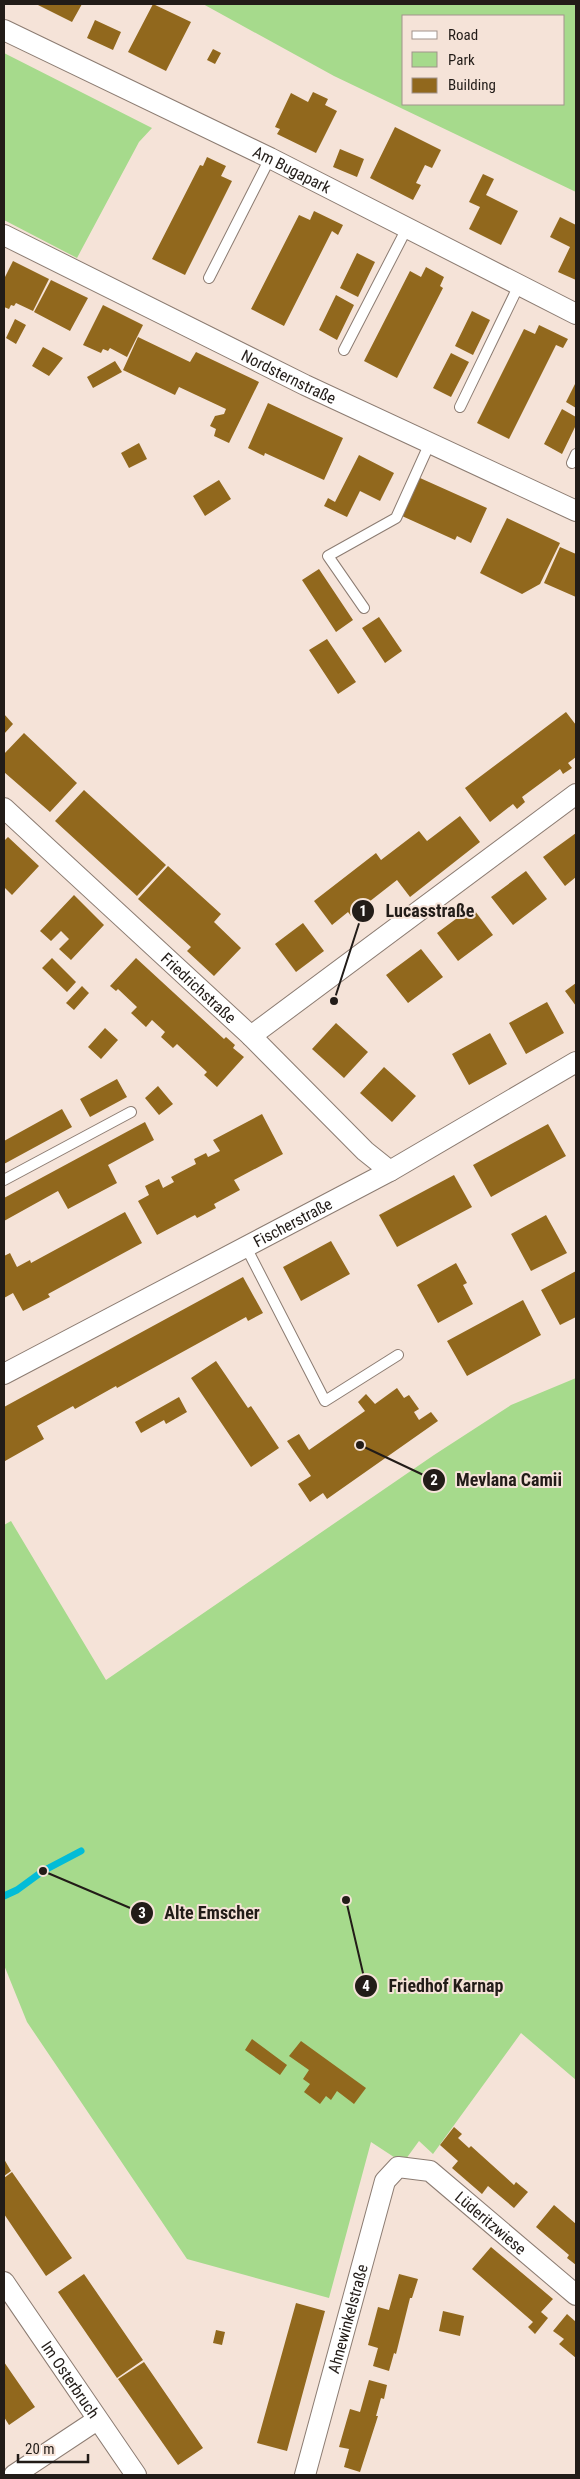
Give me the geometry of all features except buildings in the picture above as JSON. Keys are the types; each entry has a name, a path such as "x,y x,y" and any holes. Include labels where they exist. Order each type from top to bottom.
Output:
{"street":[{"name":"Am Bugapark","path":"4,30 270,158 576,314"},
{"name":"Nordsternstraße","path":"4,235 429,445 576,511"},
{"path":"251,1036 576,794"},
{"name":"Friedrichstraße","path":"4,808 251,1036 365,1150 390,1171"},
{"name":"Fischerstraße","path":"4,1374 390,1171 576,1062"},
{"name":"Lüderitzwiese","path":"398,2166 430,2171 576,2295"},
{"name":"Ahnewinkelstraße","path":"305,2475 385,2181 398,2166"},
{"name":"Im Osterbruch","path":"4,2282 136,2475"},
{"path":"14,2475 97,2420"}],"lane":[{"path":"209,278 270,158"},
{"path":"344,350 407,228"},
{"path":"460,407 520,286"},
{"path":"364,608 328,556 396,518 429,445"},
{"path":"4,1180 131,1112"},
{"path":"246,1247 325,1401 398,1355"}],"green space":[{"path":"203,4 576,4 576,192 334,76"},
{"path":"4,53 152,128 139,142 77,258 4,220"},
{"path":"576,1378 576,2080 521,2033 433,2154 419,2141 403,2163 371,2142 329,2298 187,2259 27,2022 4,1965 4,1525 11,1521 106,1680 434,1455 511,1405"}],"waterway":[{"path":"4,1896 17,1890 43,1871 81,1851"}],"place":[{"name":"Lucasstraße","path":"334,1001"},
{"name":"Mevlana Camii","path":"360,1445"},
{"name":"Alte Emscher","path":"43,1871"},
{"name":"Friedhof Karnap","path":"346,1900"}]}
